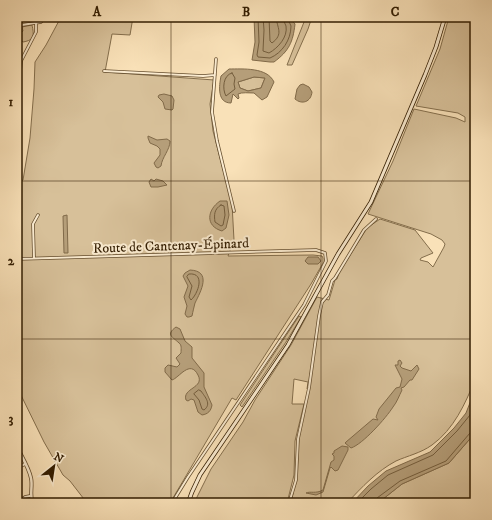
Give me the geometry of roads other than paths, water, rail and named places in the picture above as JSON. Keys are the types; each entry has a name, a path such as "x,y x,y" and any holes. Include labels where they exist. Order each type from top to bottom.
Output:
{"main road":[{"path":"188,503 200,475 288,345 335,259 371,202 431,61 445,17"}],"street":[{"path":"18,17 21,24 41,22 45,17"},
{"path":"19,83 21,61 36,32 36,22"},
{"path":"216,59 212,112 217,141 234,211"},
{"path":"104,71 203,76 215,75"},
{"path":"17,100 18,95"},
{"path":"34,258 33,224 38,215"},
{"path":"289,503 296,480 298,439 309,388 322,302 328,296 332,281 364,230 376,219"},
{"name":"Route de Cantenay-Épinard","path":"17,259 316,250 325,253 326,261 304,306 172,503"},
{"path":"17,447 31,478 30,496 33,503"},
{"path":"17,468 25,464"},
{"path":"17,502 30,496"}],"water":[{"path":"254,17 289,17 295,24 293,36 287,50 274,62 252,60 255,42"},
{"path":"229,69 254,70 260,71 271,77 274,82 267,97 262,100 254,93 238,94 238,99 233,94 231,103 226,102 221,97 221,76","holes":["254,77 265,78 261,88 248,91 240,88 238,82"]},
{"path":"303,84 309,87 312,92 310,98 306,102 300,102 295,99 297,89"},
{"path":"164,94 172,96 174,100 172,110 165,109 163,102 158,97 159,95"},
{"path":"148,136 157,140 167,139 170,141 161,166 158,168 154,163 160,155 160,149 150,143"},
{"path":"151,179 154,181 156,179 163,181 167,185 151,187 149,182"},
{"path":"220,201 227,201 229,215 226,228 222,231 216,229 210,222 210,213"},
{"path":"67,215 68,253 64,253 63,216"},
{"path":"308,257 318,257 321,261 318,264 308,264 305,261"},
{"path":"190,270 197,271 201,274 203,282 192,316 187,317 185,314 187,306 184,297 188,286 183,276"},
{"path":"176,327 180,329 185,341 192,347 192,358 204,373 204,387 212,405 209,412 204,415 198,412 194,400 186,400 187,393 199,383 198,375 195,371 188,369 172,380 165,372 165,368 168,365 177,367 180,364 176,358 181,353 181,346 171,336 171,332"},
{"path":"400,360 402,363 400,366 402,368 411,371 417,365 419,369 412,380 401,388 402,390 396,403 380,424 356,446 351,448 345,443 373,419 378,420 376,417 379,409 396,388 400,387 402,379 395,365 398,365 398,361"},
{"path":"475,390 475,433 449,463 402,484 378,503 352,503 368,486 386,471 430,452 454,428 466,413"},
{"path":"342,446 348,447 348,450 338,470 335,471 331,467 330,468 323,492 316,495 306,493 323,490 331,462 334,460 334,456 332,454"}]}
